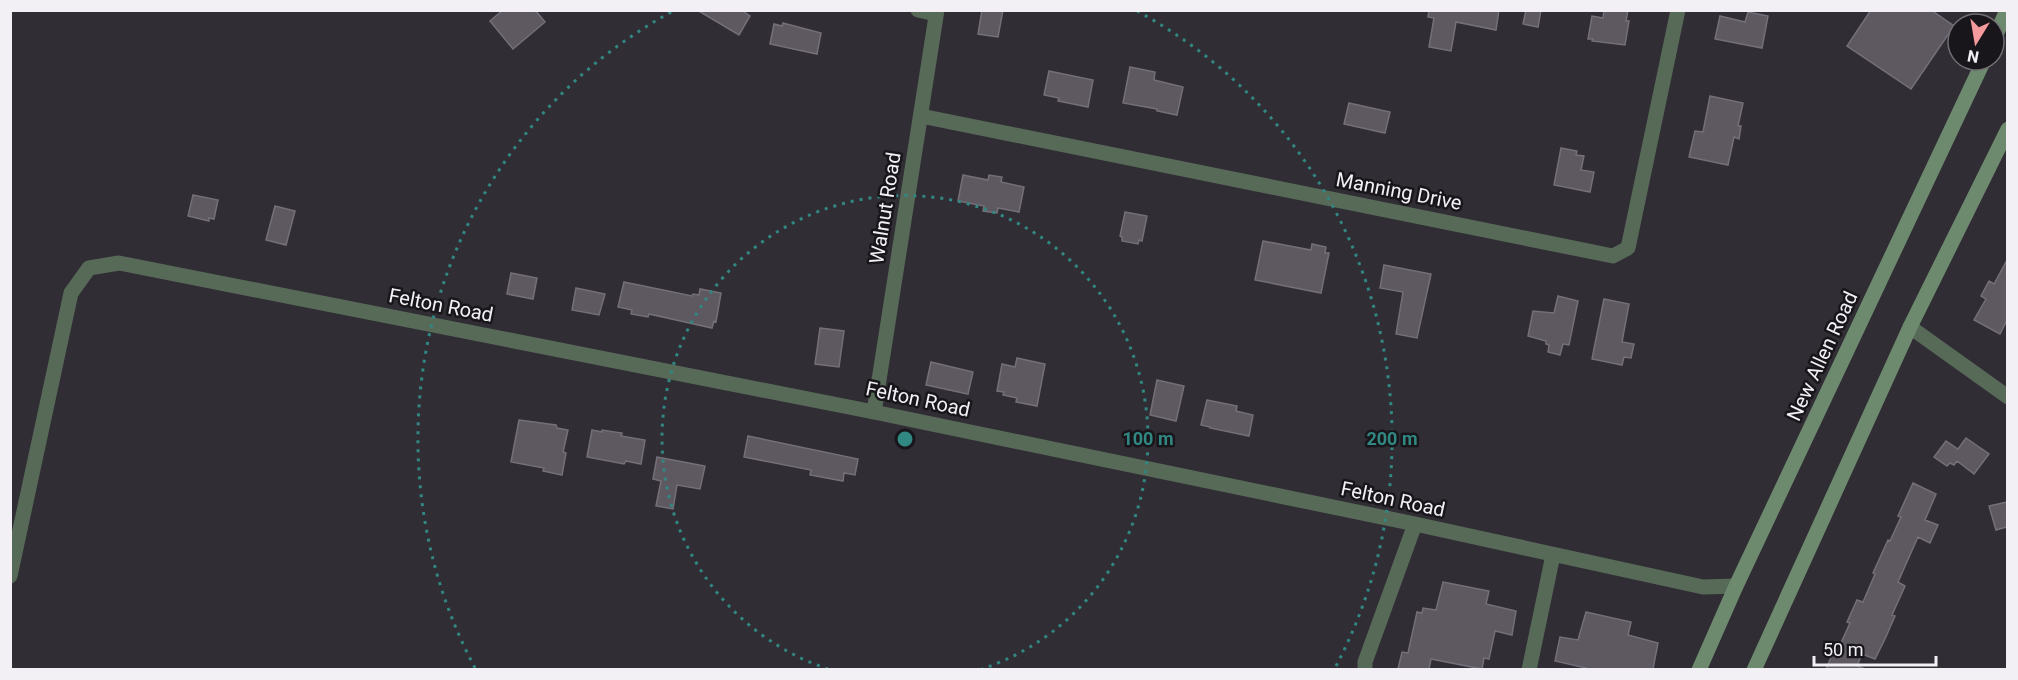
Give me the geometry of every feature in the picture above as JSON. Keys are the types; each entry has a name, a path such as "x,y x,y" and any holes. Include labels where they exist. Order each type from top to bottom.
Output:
{"main road":[{"name":"New Allen Road","path":"1699,669 1978,72"},
{"path":"1754,669 1910,327 2007,129"}],"street":[{"path":"918,10 936,12"},
{"name":"Manning Drive","path":"921,117 1613,256 1628,248 1678,10"},
{"name":"Walnut Road","path":"874,412 936,12"},
{"name":"Felton Road","path":"10,576 71,293 89,268 119,262 874,412 1415,524 1703,587 1736,586"},
{"path":"1910,327 2007,397"},
{"path":"1365,669 1365,662 1415,524"},
{"path":"1529,669 1553,555"}],"building":[{"path":"503,10 535,10 545,22 513,49 490,21"},
{"path":"697,10 741,10 750,16 739,35"},
{"path":"982,10 1003,10 998,37 978,34"},
{"path":"1429,10 1499,10 1496,30 1456,22 1451,51 1429,47 1434,18 1428,17"},
{"path":"1526,10 1541,10 1538,27 1523,24"},
{"path":"1604,10 1628,10 1626,21 1629,21 1625,45 1588,39 1592,16 1603,18"},
{"path":"1871,10 1931,10 1946,20 1946,38 1911,89 1847,46"},
{"path":"1748,12 1768,16 1762,48 1715,39 1720,16 1745,22"},
{"path":"783,23 821,33 817,54 770,44 774,24 782,26"},
{"path":"1130,67 1155,72 1154,80 1183,87 1177,115 1123,103"},
{"path":"1049,71 1093,80 1088,107 1058,101 1059,98 1044,95"},
{"path":"1710,96 1743,103 1738,126 1741,126 1739,139 1734,137 1728,165 1689,157 1695,131 1703,132"},
{"path":"1349,103 1390,112 1385,133 1344,124"},
{"path":"1561,148 1577,151 1576,155 1584,156 1581,170 1594,172 1590,192 1554,185"},
{"path":"963,175 988,180 989,175 1002,177 1001,182 1024,187 1019,212 998,208 997,213 983,211 984,206 958,201"},
{"path":"193,195 218,200 214,219 209,218 209,221 188,216"},
{"path":"275,206 295,211 286,245 266,240"},
{"path":"1125,212 1147,216 1142,241 1139,240 1138,244 1122,241 1120,236"},
{"path":"1263,241 1311,250 1312,244 1326,247 1325,253 1329,253 1321,293 1255,280"},
{"path":"2007,260 2007,320 2000,334 1974,320 1986,299 1981,296 1989,281 1994,284"},
{"path":"1384,265 1431,274 1417,338 1396,334 1403,292 1380,288"},
{"path":"511,273 537,278 533,299 507,294"},
{"path":"624,282 692,296 693,294 699,295 700,289 721,293 716,322 714,321 712,328 649,314 648,317 631,314 632,310 618,307"},
{"path":"576,288 605,294 599,315 572,310"},
{"path":"1558,296 1578,301 1569,345 1563,344 1560,355 1548,352 1549,345 1546,341 1528,336 1533,311 1554,313"},
{"path":"1604,299 1629,304 1622,342 1634,344 1631,358 1624,357 1622,365 1592,359"},
{"path":"820,328 844,331 839,367 815,364"},
{"path":"1017,358 1045,364 1037,406 1016,402 1017,398 997,391 1002,364 1015,367"},
{"path":"931,362 973,372 968,394 926,385"},
{"path":"1157,380 1184,386 1176,421 1150,415"},
{"path":"1207,400 1237,406 1236,411 1253,415 1249,436 1201,425"},
{"path":"519,420 556,425 557,428 568,430 563,452 566,453 562,475 543,471 544,468 511,462"},
{"path":"592,430 622,433 621,436 645,440 641,464 626,461 624,464 587,457"},
{"path":"748,436 858,459 855,475 844,473 843,481 810,475 811,470 744,457"},
{"path":"1966,438 1989,454 1974,474 1957,461 1954,465 1950,463 1947,466 1934,457 1946,441 1958,449"},
{"path":"657,457 705,466 700,489 677,485 673,509 656,506 661,481 653,479"},
{"path":"1913,483 1936,494 1925,520 1938,525 1930,543 1918,537 1898,582 1905,586 1892,615 1895,616 1875,659 1862,654 1857,666 1865,669 1826,669 1832,655 1835,656 1850,623 1847,622 1857,600 1863,602 1875,574 1873,573 1901,517 1898,516"},
{"path":"2007,502 2007,527 1996,530 1989,506"},
{"path":"1443,582 1489,591 1486,604 1516,611 1512,635 1495,631 1489,659 1484,658 1482,669 1431,659 1429,669 1398,669 1402,652 1408,653 1417,612 1422,613 1423,608 1436,610"},
{"path":"1586,612 1631,622 1628,635 1658,643 1653,669 1586,669 1555,661 1560,637 1578,640"}]}
